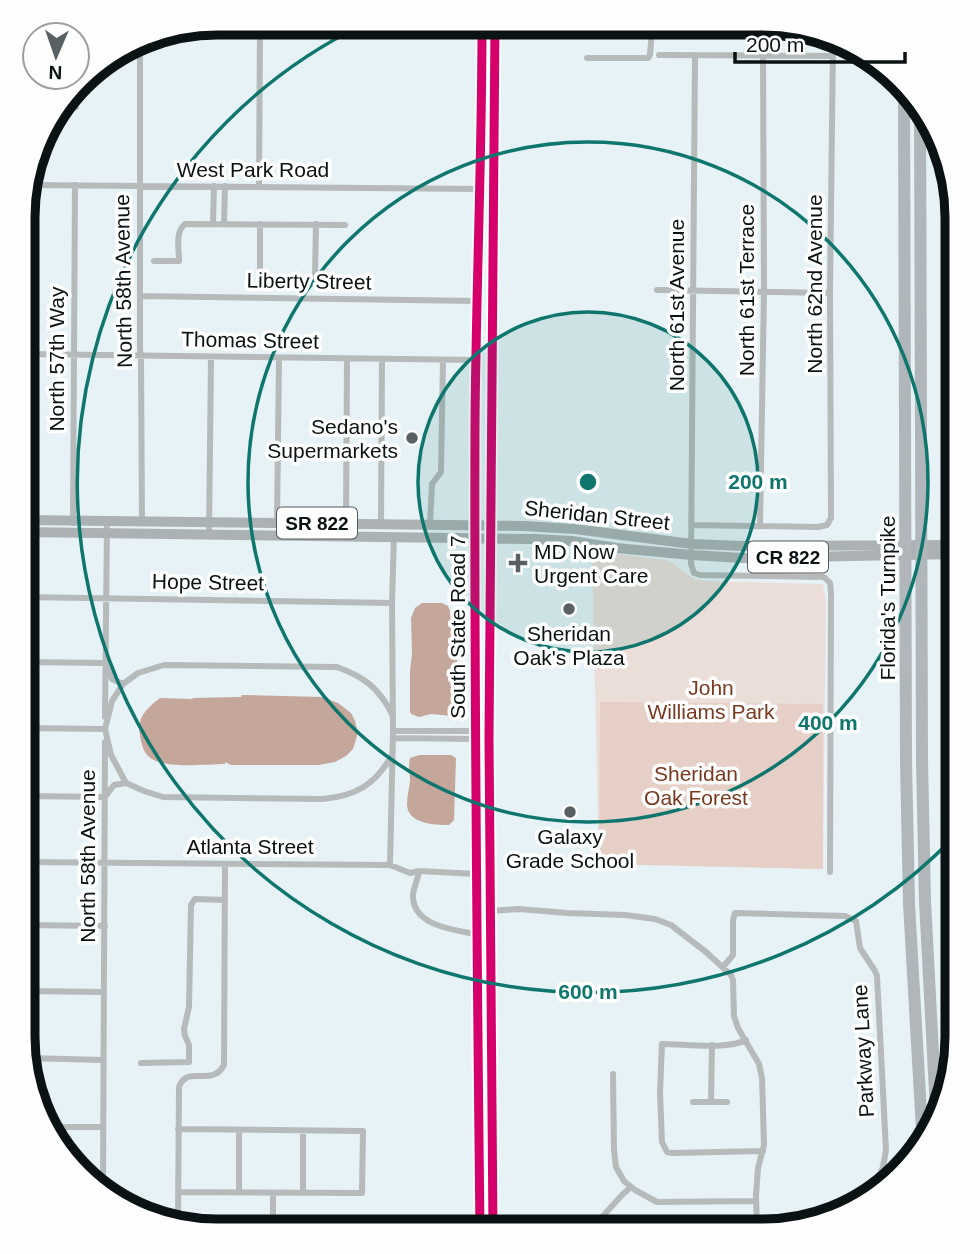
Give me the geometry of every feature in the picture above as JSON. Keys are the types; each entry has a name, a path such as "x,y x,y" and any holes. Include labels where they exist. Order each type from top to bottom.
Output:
{"highway":[{"name":"Florida's Turnpike","path":"904,102 906,760 909,904 922,1126"},
{"name":"Florida's Turnpike","path":"920,125 922,773 925,901 935,1095"}],"main road":[{"name":"South State Road 7","path":"480,1219 474,525 482,35"},
{"path":"490,35 495,42"},
{"name":"South State Road 7","path":"493,1219 489,757 495,35"},
{"path":"480,143 485,153 493,158"},
{"path":"480,189 486,193 493,205"},
{"path":"475,362 482,372 491,375"},
{"name":"Sheridan Street","path":"35,520 491,525 575,529 692,544 884,551"},
{"name":"Sheridan Street","path":"35,532 491,538 572,541 616,548 742,558 884,551 945,551"},
{"name":"Sheridan Street","path":"940,550 945,549"},
{"path":"474,735 485,742 489,757"}],"street":[{"path":"259,187 260,35"},
{"path":"587,58 648,58 652,35"},
{"name":"North 62nd Avenue","path":"827,525 831,518 833,50"},
{"name":"North 58th Avenue","path":"140,53 139,350 142,521"},
{"path":"659,55 833,56"},
{"name":"North 61st Avenue","path":"692,555 695,55"},
{"name":"North 61st Terrace","path":"760,525 764,291 763,55"},
{"path":"76,102 76,107"},
{"name":"West Park Road","path":"38,185 480,189"},
{"name":"North 57th Way","path":"73,533 75,185"},
{"path":"213,224 214,186"},
{"path":"224,224 225,186"},
{"path":"154,261 178,261 178,233 185,224 345,225"},
{"path":"260,224 260,280 263,285 307,286 316,277 316,225"},
{"path":"657,290 831,293"},
{"name":"Liberty Street","path":"140,296 477,301"},
{"name":"Thomas Street","path":"35,355 475,362"},
{"path":"209,534 211,357"},
{"path":"277,522 279,358"},
{"path":"346,523 347,359"},
{"path":"380,523 382,359"},
{"path":"430,524 432,484 441,472 443,360"},
{"name":"North 58th Avenue","path":"103,1178 107,521"},
{"name":"Sheridan Street","path":"692,525 827,525"},
{"path":"390,865 393,735 391,603 394,536"},
{"path":"692,555 694,573 700,575 824,577 830,583 830,872"},
{"name":"Hope Street","path":"35,597 391,603"},
{"path":"35,662 106,663 112,680 123,684"},
{"path":"126,783 111,755 105,729 112,701 123,684 138,673 164,665 337,667 357,674 375,688 386,701 393,716"},
{"path":"35,728 105,729"},
{"path":"393,735 474,735"},
{"path":"35,796 105,797 114,785 126,783 163,797 341,798 373,780 384,770 392,755"},
{"name":"Atlanta Street","path":"35,862 390,865 410,873 419,871 476,874"},
{"path":"178,1215 178,1087 187,1076 212,1077 220,1073 224,1065 225,864"},
{"path":"419,871 418,881 413,889 415,908 433,925 476,934"},
{"path":"141,1063 189,1062 189,1045 184,1029 188,1007 191,905 195,899 225,900"},
{"path":"490,911 519,909 655,919 671,925 731,975 734,1016 759,1064 762,1078 763,1152 758,1168 757,1219"},
{"name":"Parkway Lane","path":"723,967 733,955 735,913 845,916 856,921 860,948 877,976 886,1157 878,1178"},
{"path":"35,925 105,926"},
{"path":"35,991 104,992"},
{"path":"746,1040 737,1045 662,1044 662,1142 667,1152 684,1154 763,1152"},
{"path":"711,1102 712,1045"},
{"path":"37,1058 103,1060"},
{"path":"613,1074 615,1167 624,1181 657,1202 756,1202"},
{"path":"693,1102 727,1102"},
{"path":"59,1127 103,1127"},
{"path":"178,1129 363,1131 362,1193 178,1192"},
{"path":"239,1130 239,1192"},
{"path":"303,1130 303,1193"},
{"path":"602,1217 631,1187"},
{"path":"273,1193 273,1219"}],"green space":[{"name":"John Williams Park","path":"592,551 666,560 692,577 704,581 823,584 826,600 823,869 599,864"},
{"name":"Sheridan Oak Forest","path":"600,702 823,704 823,869 599,864"}],"shaded area":[{"path":"422,603 442,603 448,606 450,611 457,654 457,712 453,716 431,714 419,717 410,711 411,618 415,608"},
{"path":"242,695 322,697 338,703 351,713 355,721 357,736 353,749 335,762 318,765 231,765 225,762 174,765 155,760 145,752 140,738 141,718 160,698 192,699"},
{"path":"419,755 451,755 456,758 454,820 449,825 423,822 408,811 409,761"}],"cycle path":[{"path":"480,1219 475,525 482,35"},
{"path":"493,1219 489,738 495,35"}],"place":[{"name":"Sedano's Supermarkets","path":"412,438"},
{"name":"MD Now Urgent Care","path":"518,563"},
{"name":"Sheridan Oak's Plaza","path":"569,609"},
{"name":"Galaxy Grade School","path":"570,812"}]}
